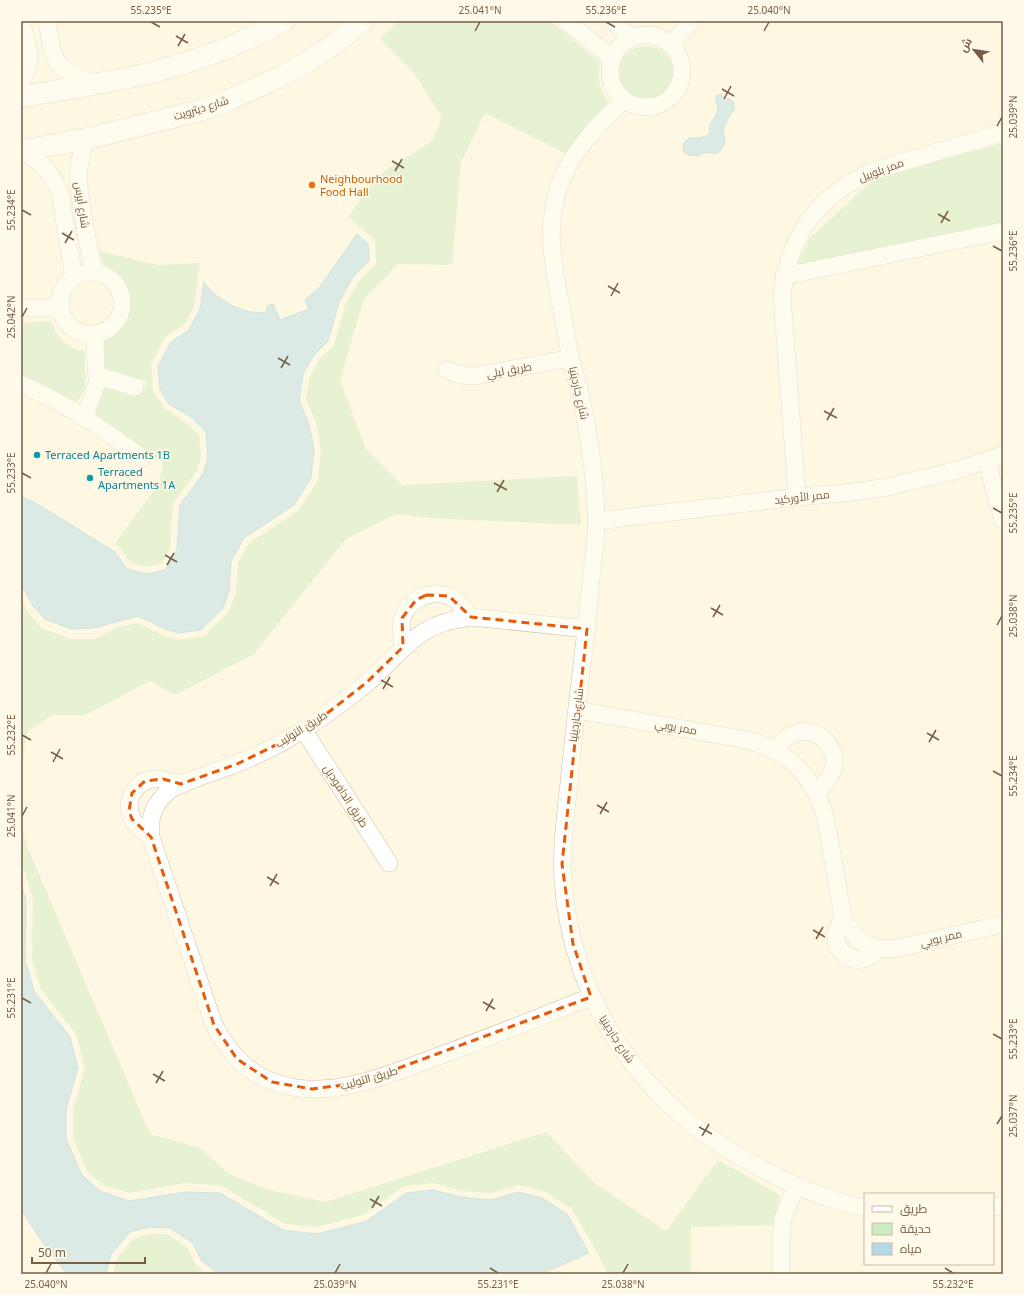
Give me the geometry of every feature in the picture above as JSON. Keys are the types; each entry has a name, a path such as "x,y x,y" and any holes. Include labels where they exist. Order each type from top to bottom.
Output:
{"street":[{"path":"21,21 29,58 28,69 21,80"},
{"path":"46,21 53,50 58,62 67,71 94,84"},
{"path":"21,97 151,72 204,56 262,33 284,21"},
{"name":"شارع ديترويت","path":"21,151 87,138 202,110 244,94 282,76 333,45 363,21"},
{"path":"566,21 612,58"},
{"path":"612,21 631,38"},
{"path":"671,44 692,21"},
{"path":"641,34 662,38 671,44 678,54 682,65 682,78 678,89 670,98 659,105 647,107 635,106 624,100 616,92 611,81 610,70 612,58 616,50 631,38 641,34"},
{"name":"شارع جاردينيا","path":"624,100 587,138 577,151 561,181 552,213 550,230 553,263 571,358 587,428 597,521 562,864 564,890 573,944 591,997 605,1024 622,1050 662,1097 688,1122 726,1149 796,1186 825,1197 864,1208"},
{"name":"ممر بلوبيل","path":"797,497 782,296 784,276 796,240 817,209 842,187 857,178 873,171 1003,132"},
{"name":"شارع آيرس","path":"87,138 78,166 78,185 95,273"},
{"name":"شارع آيرس","path":"21,151 38,160 45,167 60,193 74,278"},
{"path":"784,276 1003,231"},
{"path":"95,273 104,275 112,281 120,293 121,308 118,317 112,325 104,331 95,334 76,330 69,325 64,317 60,301 64,288 74,278 80,274 95,273"},
{"path":"21,308 61,308"},
{"path":"80,414 97,384 95,334"},
{"name":"طريق ليلي","path":"447,370 456,374 475,376 571,358"},
{"path":"97,372 135,387"},
{"path":"21,384 80,414 142,458"},
{"name":"ممر الأوركيد","path":"597,521 797,497 854,492 921,480 986,462 1003,455"},
{"path":"986,462 1003,520"},
{"path":"403,647 401,630 402,618 407,608 416,600 426,595 438,594 449,596 459,603 471,617"},
{"name":"طريق التوليب","path":"587,629 471,617 446,621 434,626 423,631 403,647 384,668 346,699 303,729 282,742 254,756 232,766 181,784 167,792 156,805 151,815 150,826 151,837 214,1025 224,1043 237,1059 253,1072 272,1082 292,1088 312,1089 333,1088 358,1083 384,1076 493,1036 591,997"},
{"name":"ممر بوبي","path":"577,710 747,740 774,750 783,755 799,768 817,793 826,820 843,917 836,935 836,942 843,954 849,958 856,960 863,959 869,957 879,949 899,947 1003,924"},
{"name":"طريق الدافوديل","path":"303,729 389,863"},
{"path":"774,750 787,737 801,731 818,734 825,739 833,754 833,771 829,779 817,793"},
{"name":"طريق التوليب","path":"151,837 132,819 129,811 129,802 132,793 145,781 154,779 181,784"},
{"path":"781,1274 781,1240 783,1218 796,1186"}],"highlighted area":[{"path":"426,595 449,596 471,617 587,629 562,864 573,944 591,997 358,1083 312,1089 272,1082 237,1059 214,1025 151,837 132,819 129,811 132,793 145,781 163,779 181,784 237,764 282,742 325,715 366,683 403,647 402,618 416,600"}],"green space":[{"path":"398,21 550,21 600,62 600,84 603,94 609,104 569,155 485,113 461,162 452,265 398,264 364,299 340,380 366,449 402,485 577,476 581,525 430,518 396,514 346,539 254,654 175,695 150,681 85,715 52,715 27,732 21,779 21,598 27,610 41,628 71,639 95,639 116,628 137,623 177,640 204,636 229,612 236,592 238,563 249,543 299,510 318,480 321,450 316,422 306,399 310,376 320,359 334,345 345,305 359,281 376,264 375,240 348,217 369,187 382,173 433,140 442,117 414,73 380,39"},
{"path":"640,46 652,46 662,50 670,58 674,68 674,80 670,90 662,98 652,102 640,102 630,98 622,90 618,80 618,68 622,58 630,50"},
{"path":"1003,143 1003,223 796,269 809,239 876,177"},
{"path":"99,251 157,265 200,263 194,307 184,325 165,337 151,364 153,391 165,409 187,423 199,435 201,457 197,471 173,503 170,548 161,564 146,566 135,565 115,543 159,484 163,462 92,415 101,387 145,391 146,381 102,371 100,341 109,337 122,326 130,310 130,302 129,293 124,282 115,272 108,269 103,262"},
{"path":"51,321 59,337 63,341 73,348 85,351 85,388 77,402 21,375 21,323"},
{"path":"21,823 27,846 150,1134 200,1148 229,1174 265,1189 325,1202 546,1132 596,1184 666,1231 718,1160 780,1195 776,1225 691,1227 691,1274 608,1274 572,1209 545,1192 519,1185 491,1193 462,1191 434,1183 404,1186 363,1215 317,1227 285,1224 222,1186 185,1183 130,1193 103,1185 87,1171 73,1137 73,1110 85,1068 76,1034 40,988 32,959 33,900 25,872 21,866"},
{"path":"151,1234 167,1234 188,1248 196,1265 206,1274 113,1274 117,1258 134,1238"}],"water":[{"path":"721,94 724,99 730,99 734,103 734,110 723,129 725,143 717,153 702,153 699,156 688,155 684,152 683,144 689,138 700,138 709,135 710,125 717,113 718,107 716,96"},
{"path":"357,234 368,244 369,261 353,277 339,302 328,341 314,355 303,374 299,400 309,424 314,450 311,478 294,505 244,538 231,561 229,591 223,608 201,630 178,633 163,628 138,616 94,628 71,629 45,619 33,606 21,584 21,496 39,505 115,552 127,569 147,574 165,570 177,550 180,505 203,474 208,457 206,432 191,417 169,404 160,389 158,366 171,342 189,330 200,309 204,282 207,287 221,299 246,311 266,313 267,306 273,304 280,320 309,309 305,300 319,288"},
{"path":"21,883 26,901 25,960 34,991 70,1037 78,1068 66,1109 66,1139 82,1175 100,1191 129,1201 186,1192 220,1193 283,1230 317,1234 367,1221 406,1193 433,1190 461,1197 491,1200 518,1192 542,1198 567,1214 589,1253 541,1274 218,1274 201,1260 193,1243 170,1228 150,1227 130,1232 111,1254 106,1274 67,1274 43,1243 21,1209"}],"place":[{"name":"Neighbourhood Food Hall","path":"312,185"},
{"name":"Terraced Apartments 1B","path":"37,455"},
{"name":"Terraced Apartments 1A","path":"90,478"}]}
